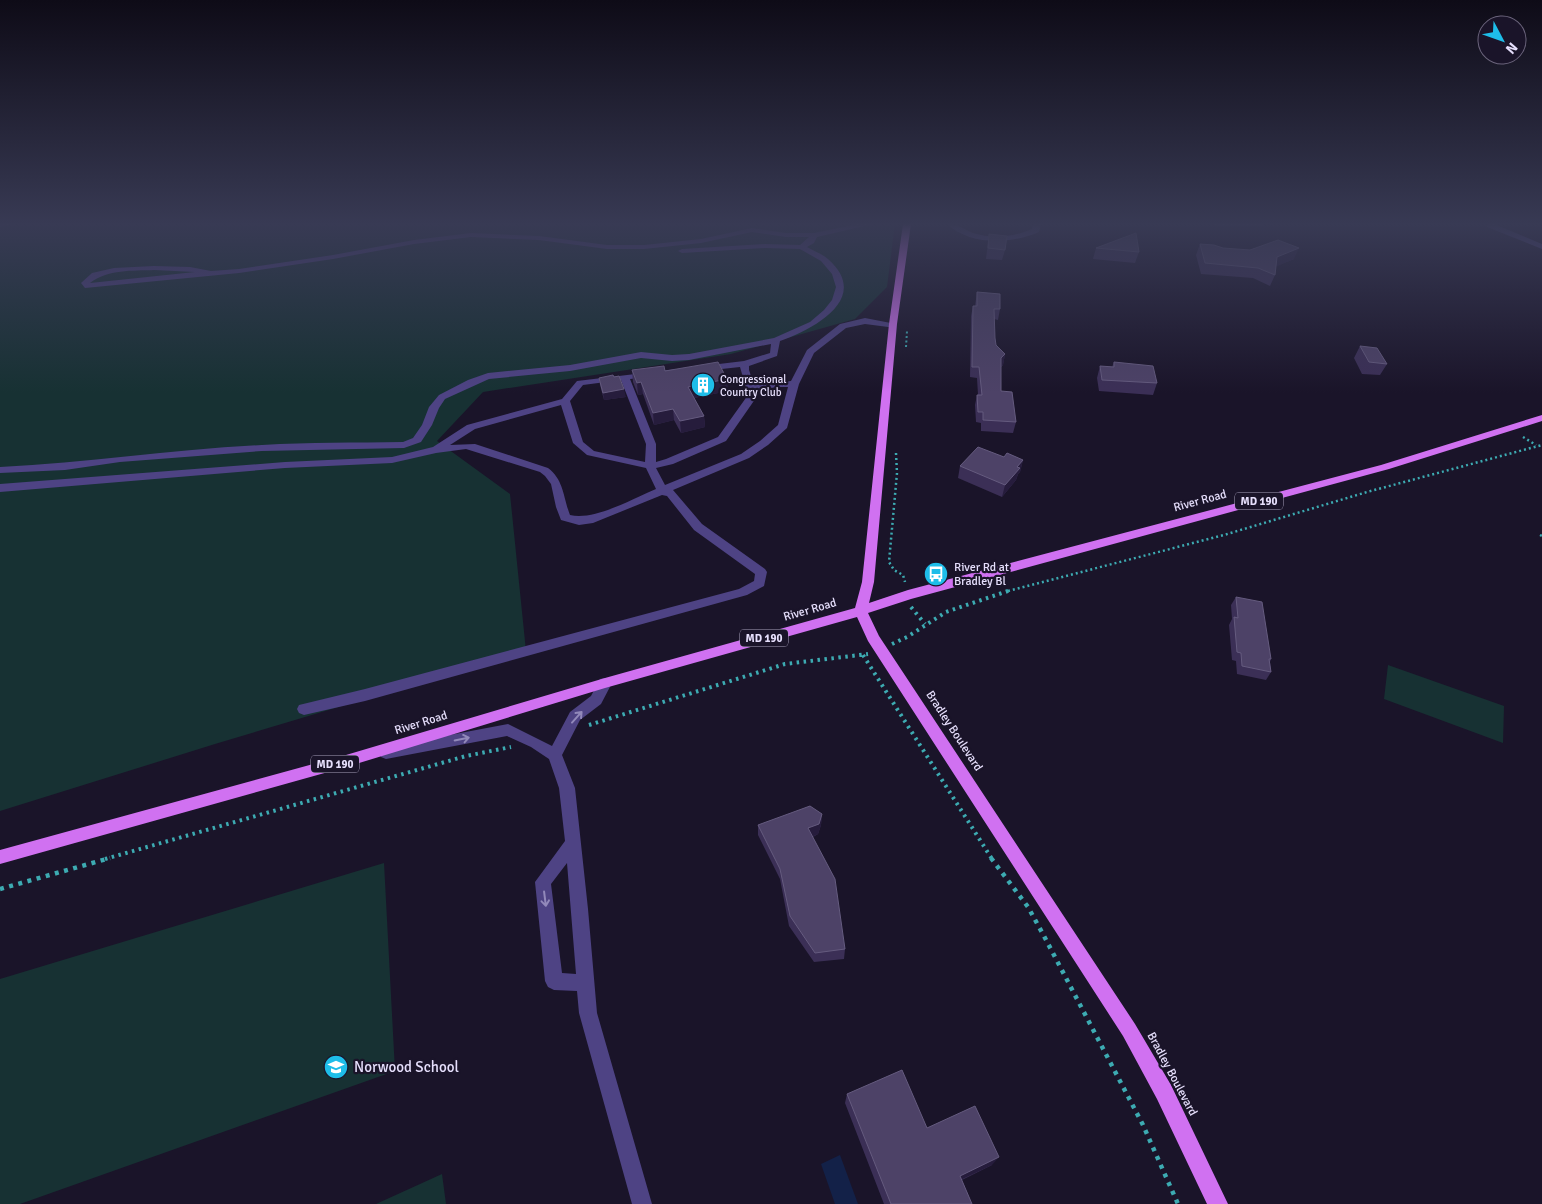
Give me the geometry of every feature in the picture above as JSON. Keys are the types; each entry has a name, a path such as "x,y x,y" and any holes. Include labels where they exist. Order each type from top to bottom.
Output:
{"main road":[{"path":"861,611 868,582 893,326 899,280"},
{"name":"River Road","path":"0,857 346,761 605,684 861,611 908,595 1385,467 1542,418"},
{"name":"Bradley Boulevard","path":"861,611 872,652 1129,1030 1164,1092 1218,1204"}],"street":[{"path":"88,280 85,283 88,286 143,280"},
{"path":"0,470 65,467 120,459 262,448 404,445 417,440 427,425 434,406 442,397 471,382 488,376 570,368 641,355 672,358 689,356 776,340 802,330 824,316 840,297 840,280"},
{"path":"0,488 285,465 392,460 436,450 475,447 544,470 553,476 559,487 560,502 565,517 579,521 593,519 745,456 764,443 783,426 794,384 810,352 843,326 865,321 893,326"},
{"path":"436,450 442,444 471,427 565,402 580,383 624,376 745,364 774,354 776,340"},
{"path":"565,402 578,443 591,453 650,466 669,462 722,439 753,395 744,370 745,364"},
{"path":"624,376 651,444 650,466 662,491"},
{"path":"750,388 794,384"},
{"path":"304,709 364,695 743,592 760,584 761,572 698,527 672,493 662,491"},
{"path":"555,755 575,716 596,700 605,684"},
{"path":"346,761 508,730 555,755 567,788 580,908 588,1013 642,1204"},
{"path":"573,843 543,882 554,981 586,983"}],"path":[{"path":"905,350 907,328"},
{"path":"567,732 785,664 872,652 907,637 946,612 1012,590 1224,535 1367,492 1542,444"},
{"path":"896,450 897,473 890,562 894,570 903,575 911,607 926,624"},
{"path":"872,652 984,848 1028,907 1143,1125 1178,1204"},
{"path":"0,889 466,756 533,742"}],"green space":[{"name":"Congressional Country Club","path":"0,280 888,280 887,287 855,319 731,354 483,392 437,441 510,494 526,651 215,744 0,811"},
{"path":"1388,665 1504,706 1503,743 1384,699"},
{"path":"384,863 395,1071 20,1204 0,1204 0,979"},
{"path":"442,1174 446,1204 376,1204"}],"water":[{"path":"840,1155 858,1204 835,1204 821,1164"}],"building":[{"path":"977,292 1000,294 1000,309 994,309 996,345 1005,354 1001,358 1001,391 1012,392 1016,422 983,420 983,412 978,412 977,395 982,395 979,367 972,367 973,306 977,306"},
{"path":"1360,346 1377,348 1387,364 1369,362"},
{"path":"718,362 727,379 688,387 704,416 680,421 673,409 653,413 641,382 637,383 632,370 664,366 665,371"},
{"path":"1114,362 1153,366 1157,383 1102,380 1100,366 1114,367"},
{"path":"613,375 614,377 619,376 624,389 603,393 599,378"},
{"path":"978,447 1004,457 1007,453 1023,460 1017,467 1020,468 1005,485 960,466"},
{"path":"1236,597 1262,602 1271,659 1269,659 1271,672 1242,666 1241,653 1237,652 1234,617 1238,618"},
{"path":"810,806 822,814 819,824 808,828 835,879 845,949 815,953 790,916 780,869 758,825"},
{"path":"902,1070 927,1128 975,1106 999,1157 960,1176 972,1204 891,1204 847,1094"}],"place":[{"name":"Congressional Country Club","path":"703,385"},
{"name":"River Rd at Bradley Bl","path":"936,574"},
{"name":"Norwood School","path":"336,1067"}]}
